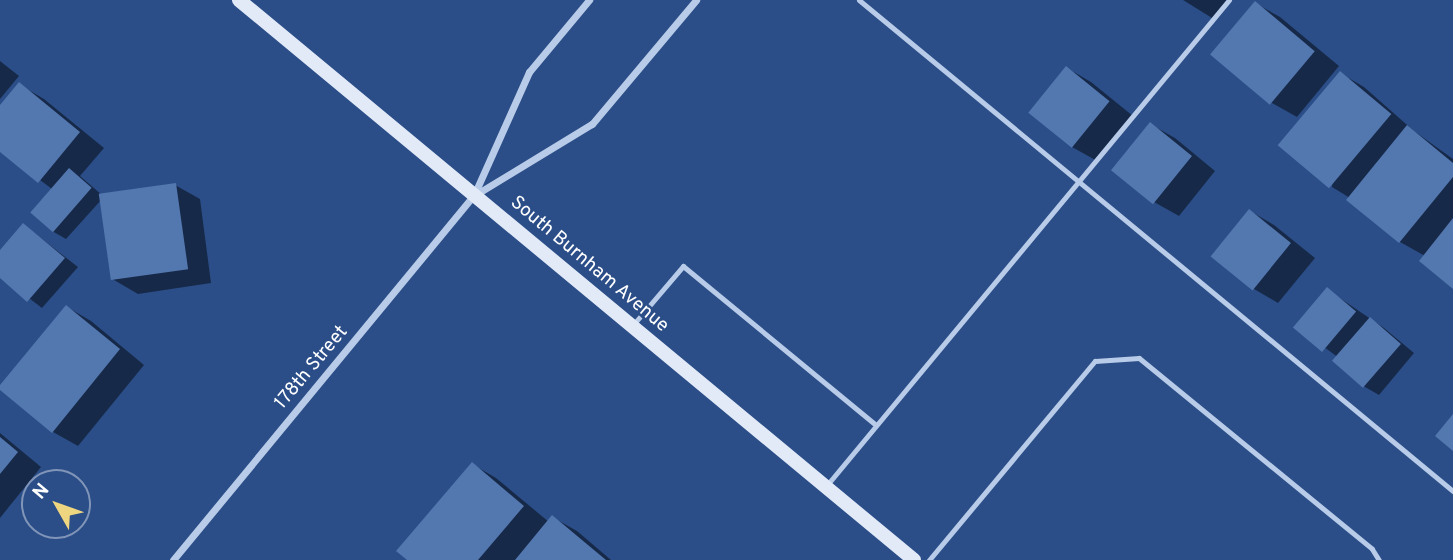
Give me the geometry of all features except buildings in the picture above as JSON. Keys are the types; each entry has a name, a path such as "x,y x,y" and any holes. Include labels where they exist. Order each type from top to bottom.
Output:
{"main road":[{"name":"South Burnham Avenue","path":"239,0 914,560"}],"street":[{"name":"178th Street","path":"173,560 474,195 529,72 589,0"},
{"name":"178th Street","path":"474,195 592,124 696,0"}],"lane":[{"path":"859,0 1453,491"},
{"path":"825,487 1229,0"},
{"path":"632,327 683,266 876,425"},
{"path":"929,560 1095,361 1139,358 1372,549 1379,560"}]}
